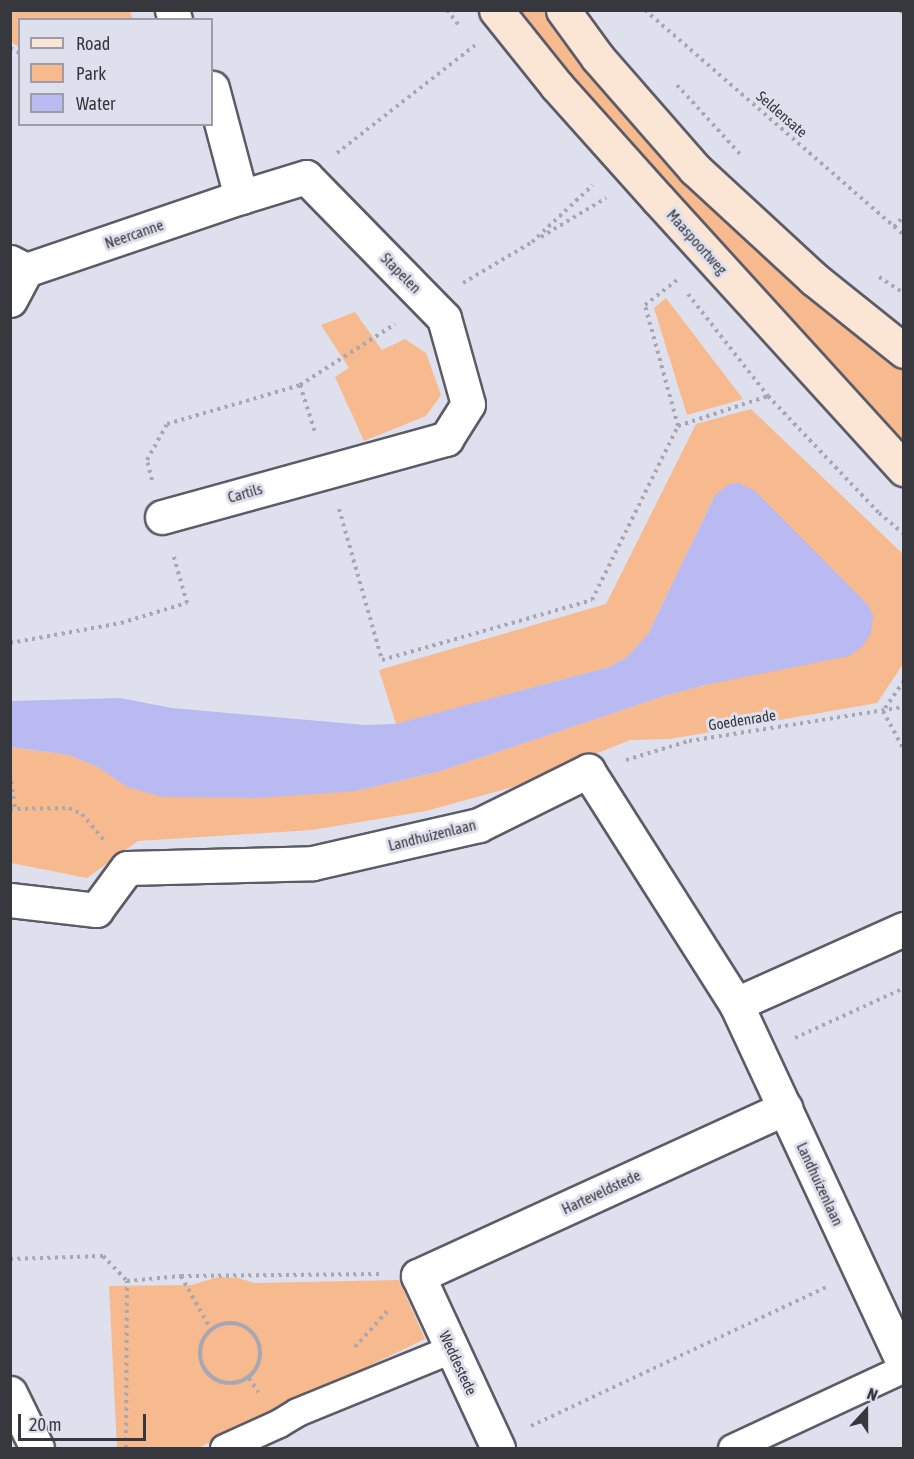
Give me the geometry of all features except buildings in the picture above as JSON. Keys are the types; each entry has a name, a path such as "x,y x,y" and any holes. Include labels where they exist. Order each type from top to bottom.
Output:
{"main road":[{"name":"Maaspoortweg","path":"496,10 556,85 903,469"},
{"path":"563,10 598,58 695,169 814,279 903,351"}],"street":[{"path":"213,92 241,197 306,177"},
{"name":"Stapelen","path":"306,177 444,318 468,404 446,439 328,470"},
{"name":"Neercanne","path":"10,300 18,266 241,197"},
{"name":"Cartils","path":"162,517 328,470"},
{"name":"Landhuizenlaan","path":"127,868 313,863 479,825 588,771 736,1004 903,1367"},
{"path":"10,900 96,910 127,868"},
{"path":"736,1004 903,929"},
{"name":"Harteveldstede","path":"418,1276 785,1108"},
{"name":"Weddestede","path":"418,1276 497,1446"},
{"path":"224,1449 297,1412 451,1349"},
{"path":"732,1449 903,1367"},
{"path":"10,1393 37,1449"}],"path":[{"name":"Seldensate","path":"645,10 903,235"},
{"path":"900,10 903,14"},
{"path":"306,177 475,45"},
{"path":"673,80 744,158"},
{"path":"532,242 594,184"},
{"path":"10,643 121,623 187,603 147,460 166,424 300,385 430,302 606,198"},
{"path":"894,227 903,216"},
{"path":"878,277 903,293"},
{"path":"300,385 328,470 382,660 592,600 678,426 645,305 677,280"},
{"path":"678,426 768,396"},
{"path":"903,681 882,711 903,750"},
{"name":"Goedenrade","path":"588,771 689,741 903,707"},
{"path":"10,774 13,808 69,808 82,814 127,868"},
{"path":"760,1055 903,988"},
{"path":"10,1259 103,1256 127,1281 126,1449"},
{"path":"497,1446 860,1271"},
{"path":"127,1281 181,1276 357,1273 418,1276"},
{"path":"181,1276 212,1329"},
{"path":"350,1353 418,1276"},
{"path":"232,1323 248,1328 256,1336 261,1349 261,1358 249,1378 228,1384 208,1374 200,1355 204,1337 212,1329 232,1323"}],"green space":[{"path":"11,10 130,11 133,18 18,18 18,46 11,42"},
{"path":"518,11 546,11 585,64 804,290 903,369 903,443 671,189 569,74"},
{"path":"666,298 743,399 687,415 654,308"},
{"path":"355,312 382,350 405,339 426,353 441,395 426,416 364,441 335,377 349,368 321,325"},
{"path":"751,409 903,554 903,664 877,703 670,739 630,740 513,787 426,811 312,830 138,841 87,878 11,863 10,747 69,755 98,767 127,787 356,791 441,771 664,696 709,684 715,495 648,634 627,657 609,667 396,724 379,670 606,604 696,424"},
{"path":"218,1277 238,1278 255,1283 399,1280 425,1339 198,1448 117,1448 109,1286 192,1285"}],"water":[{"path":"739,483 755,491 867,604 873,615 871,633 862,647 849,656 709,684 664,696 441,771 356,791 258,798 163,797 127,787 98,767 69,755 11,747 11,701 120,698 172,708 365,725 395,724 609,667 627,657 648,634 715,495 729,484"}]}
